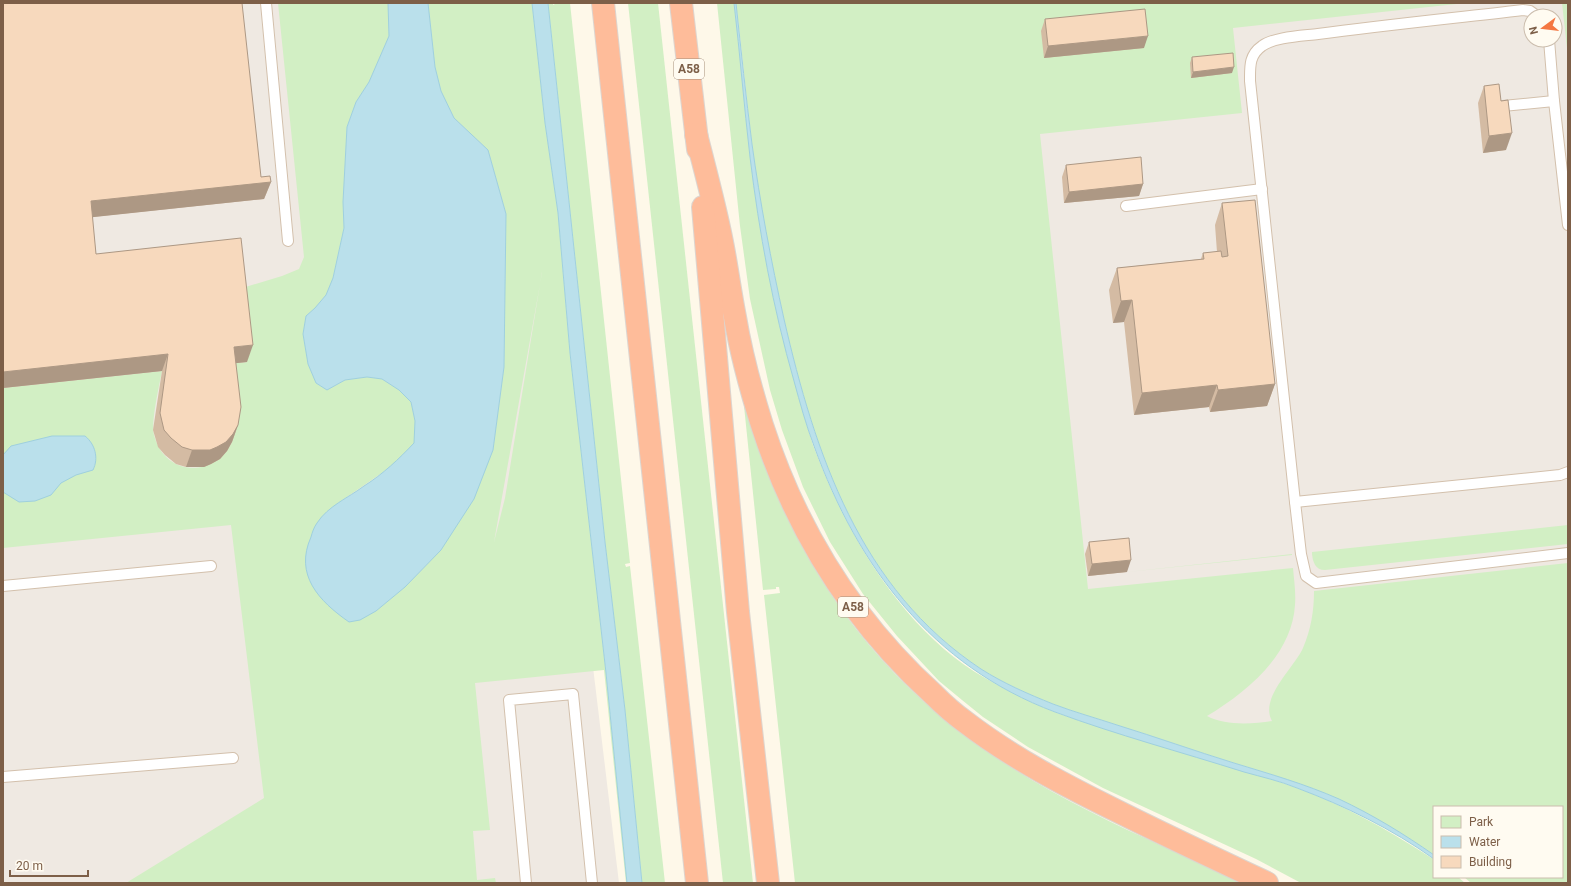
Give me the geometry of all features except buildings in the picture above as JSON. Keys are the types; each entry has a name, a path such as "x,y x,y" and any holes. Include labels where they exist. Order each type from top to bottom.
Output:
{"highway":[{"path":"603,3 697,883"},
{"name":"A58","path":"681,3 696,134 738,612 768,883"},
{"name":"A58","path":"696,134 722,242 744,360 763,427 799,518 810,540 851,605 872,631 915,678 963,720 992,741 1060,783 1267,883"}],"lane":[{"path":"266,3 288,241"},
{"path":"1523,10 1359,28 1279,40 1262,45 1252,56 1250,81 1295,502 1301,554 1306,576 1316,583 1568,553"},
{"path":"1550,48 1568,225"},
{"path":"1503,106 1554,101"},
{"path":"1126,206 1262,189"},
{"path":"1295,502 1560,475 1568,472"},
{"path":"3,586 211,566"},
{"path":"526,883 509,700 573,694 592,883"},
{"path":"3,777 233,758"}],"shaded area":[{"path":"3,3 517,3 542,243 619,883 3,883"},
{"path":"780,3 1568,3 1568,883 1563,878 1563,806 1433,806 1113,725"}],"green space":[{"path":"278,3 388,3 389,36 369,82 356,102 347,127 343,202 344,228 333,278 326,295 306,316 303,334 308,364 316,383 327,390 345,380 367,377 382,379 399,390 411,402 415,421 415,443 392,466 341,501 376,611 405,587 441,550 493,450 504,367 506,214 488,150 454,118 441,91 435,67 428,3 532,3 545,123 558,213 570,353 606,673 627,883 604,670 475,683 490,830 473,831 477,880 495,878 496,883 126,883 264,798 231,525 3,548 3,388 162,371 153,429 160,449 168,459 179,465 190,468 202,467 214,462 224,454 232,442 228,364 247,362 239,289 282,276 299,269 304,257","holes":["540,284 505,498 494,542"]},
{"path":"548,3 553,3 553,5 557,3 570,3 630,563 625,564 626,567 630,566 665,883 642,883 625,710 605,542"},
{"path":"628,3 658,3 753,883 723,883"},
{"path":"717,3 734,3 750,156 762,241 786,352 808,429 826,477 841,509 877,572 898,601 922,628 947,652 975,672 1023,698 1069,717 1230,766 1329,801 1364,818 1433,858 1433,878 1459,878 1465,883 1301,883 1256,859 1103,788 1028,747 983,717 939,681 897,636 863,594 830,542 803,487 782,430 770,390 750,299 740,226"},
{"path":"736,3 1466,3 1233,28 1242,113 1040,134 1088,589 1293,568 1295,605 1292,623 1286,640 1276,656 1252,684 1207,716 1231,723 1256,723 1272,721 1269,712 1270,703 1274,693 1279,683 1299,656 1308,634 1313,613 1314,591 1568,563 1568,883 1471,883 1465,878 1563,878 1563,806 1433,806 1433,854 1354,807 1321,792 1284,778 1069,710 1016,688 981,669 939,637 904,600 874,559 849,515 828,468 796,370 784,319 774,275 758,188"},
{"path":"1562,3 1568,3 1568,57 1563,8"},
{"path":"744,406 746,406 781,504 814,567 843,612 876,653 912,691 951,725 994,756 1040,785 1108,821 1242,883 795,883 764,595 780,593 779,587 776,587 776,589 763,590"},
{"path":"1568,525 1568,544 1325,570 1317,567 1314,563 1312,554 1312,552"},
{"path":"1292,554 1292,555 1127,572"}],"water":[{"path":"388,3 428,3 435,67 441,91 454,118 488,150 506,214 504,367 493,450 474,499 441,550 405,587 376,611 360,620 349,622 328,605 312,586 306,563 307,551 312,534 316,525 327,512 378,476 414,443 415,421 411,402 399,390 382,379 367,377 345,380 327,390 316,383 308,364 303,334 306,316 326,295 333,278 344,228 343,202 347,127 356,102 369,82 389,36"},
{"path":"532,3 548,3 605,542 625,710 642,883 627,883 606,673 570,353 558,213 545,123"},
{"path":"734,3 736,3 752,144 762,210 784,319 796,370 811,419 828,468 849,515 874,559 904,600 939,637 989,674 1007,684 1053,704 1287,780 1339,799 1388,825 1433,854 1433,858 1402,838 1368,819 1284,783 1149,743 1055,712 1011,692 972,668 936,640 905,607 877,571 853,532 832,490 814,446 786,353 773,298 758,213 748,138"},
{"path":"52,436 85,436 94,447 96,461 93,470 76,475 61,483 51,495 35,501 19,502 3,492 3,455 11,446"}]}
